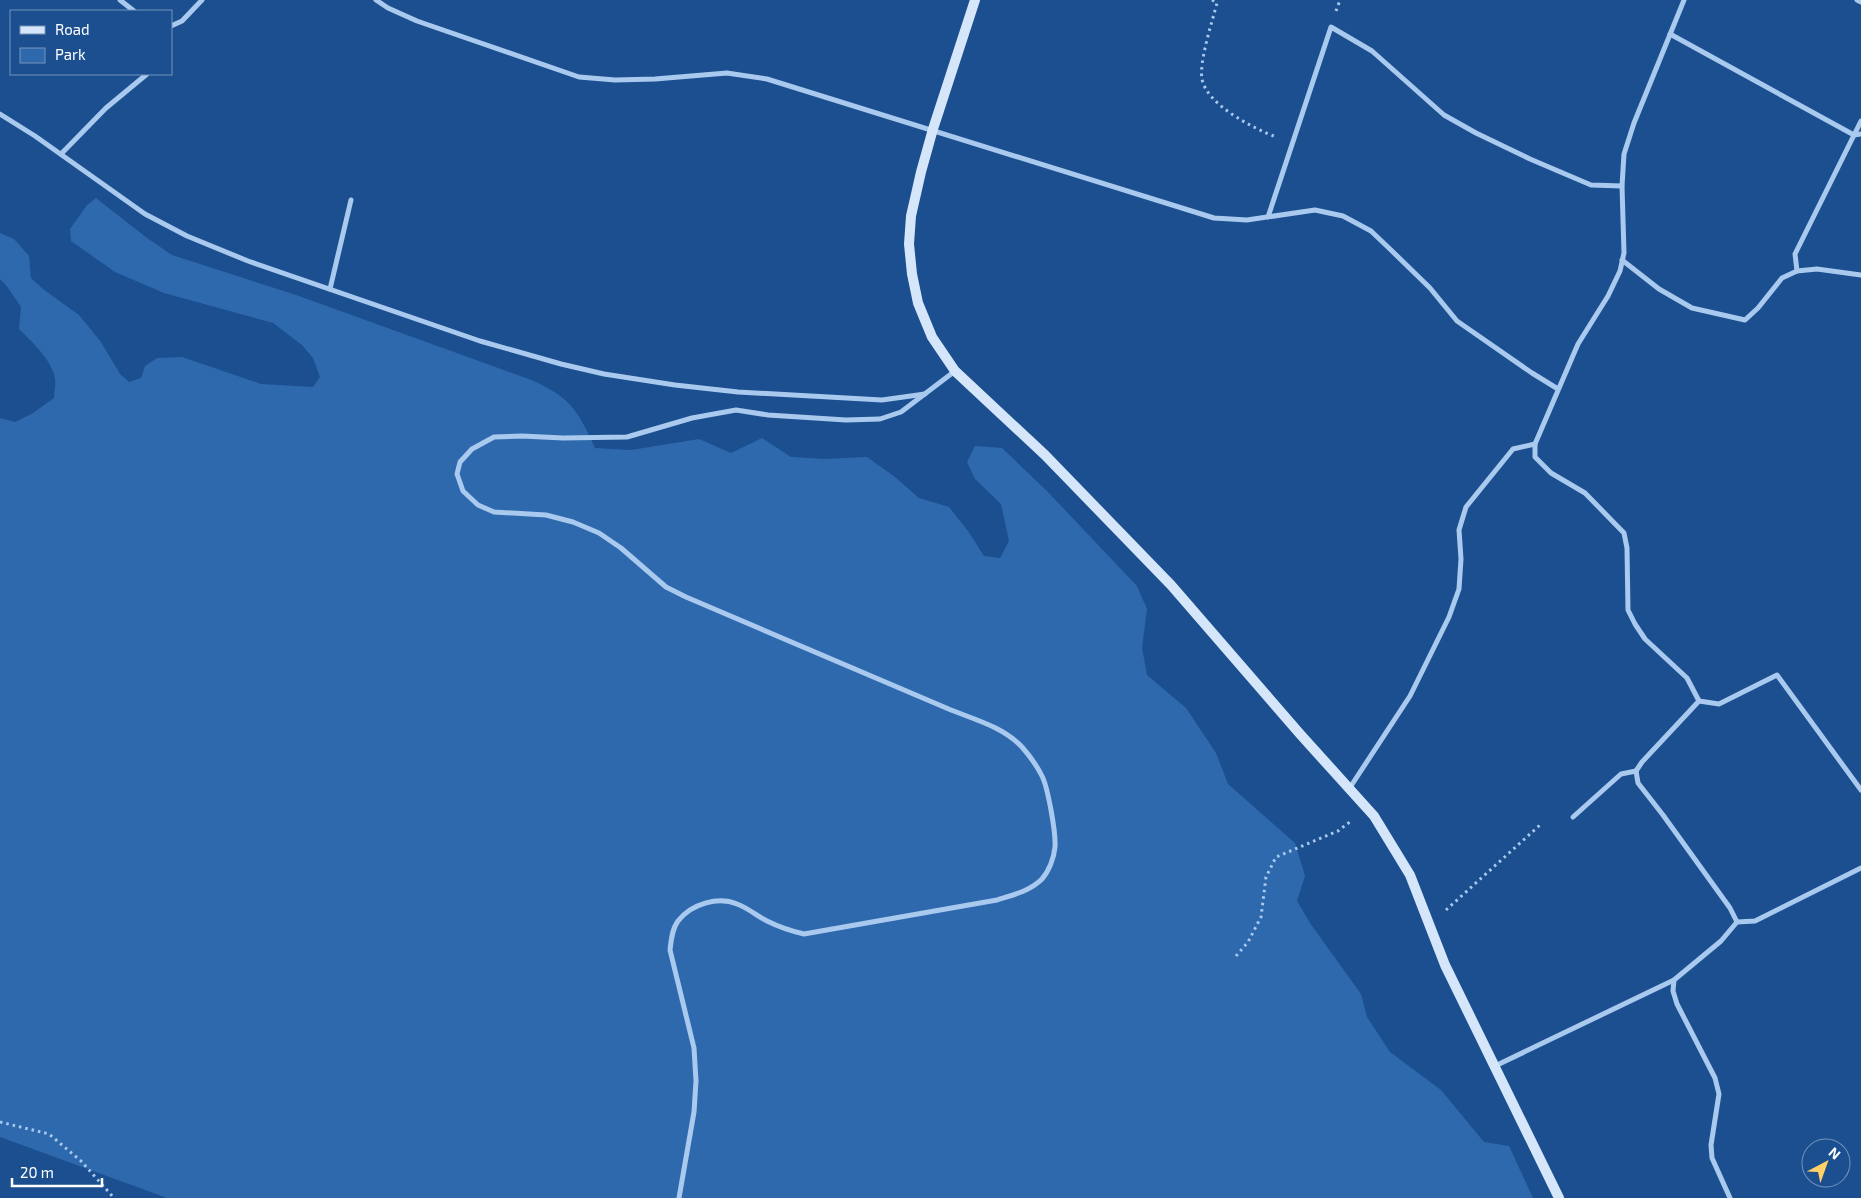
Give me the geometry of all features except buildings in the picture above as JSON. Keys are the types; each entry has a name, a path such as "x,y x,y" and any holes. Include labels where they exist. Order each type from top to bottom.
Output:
{"street":[{"path":"120,0 133,10"},
{"path":"172,26 182,21 202,0"},
{"path":"376,0 417,22 579,77 615,80 655,79 727,72 767,78 1214,218 1246,220 1315,210 1343,216 1371,231 1430,288 1457,321 1532,374 1558,389"},
{"path":"975,0 933,129 911,216 910,254 912,274 918,302 932,337 955,371 1045,455 1171,585 1374,816 1410,875 1445,965 1559,1198"},
{"path":"1684,0 1634,123 1624,154 1622,186 1624,254 1620,272 1608,296 1578,344 1536,444 1534,457 1551,473 1585,493 1624,533 1627,548 1628,610 1645,639 1687,678 1699,701"},
{"path":"1857,0 1861,2"},
{"path":"1268,217 1331,27 1372,51 1444,115 1476,133 1591,185 1622,186"},
{"path":"1670,34 1854,135 1861,134"},
{"path":"61,154 106,108 147,75"},
{"path":"0,114 61,154 145,214 187,236 248,261 480,340 561,364 604,374 675,386 738,392 882,400 926,394"},
{"path":"1798,271 1795,254 1861,121"},
{"path":"330,289 350,200"},
{"path":"1622,260 1659,289 1692,308 1745,320 1758,308 1782,278 1798,271 1817,269 1861,275"},
{"path":"678,1198 694,1112 696,1081 694,1048 670,950 672,935 677,922 690,910 703,904 721,900 737,904 784,929 804,934 988,902 1029,889 1042,878 1052,862 1055,846 1042,776 1022,748 1007,734 990,725 686,597 666,586 621,548 599,533 573,522 546,515 494,512 478,505 463,491 457,474 460,462 472,449 494,437 627,437 692,418 736,410 768,415 846,420 880,419 901,412 955,371"},
{"path":"1349,788 1410,696 1449,617 1459,589 1461,559 1459,530 1466,507 1512,449 1536,444"},
{"path":"1699,701 1719,704 1777,675 1861,790"},
{"path":"1574,817 1620,774 1636,771 1699,701"},
{"path":"1636,771 1638,783 1664,815 1730,908 1737,922"},
{"path":"1495,1066 1674,980 1721,941 1737,922 1755,921 1861,868"},
{"path":"1674,980 1677,1004 1716,1078 1719,1094 1711,1145 1712,1158 1730,1198"}],"path":[{"path":"1212,0 1217,3 1203,64 1202,79 1207,90 1235,117 1292,144"},
{"path":"1236,956 1248,942 1262,917 1266,877 1276,857 1338,831 1368,809"},
{"path":"1430,925 1540,825"},
{"path":"0,1122 49,1134 81,1161 114,1198"}],"green space":[{"path":"96,198 172,255 299,296 534,381 566,400 584,424 595,448 631,450 699,439 731,453 762,438 791,457 826,459 867,457 895,477 919,498 949,507 968,531 984,556 1000,558 1009,541 1001,504 975,479 967,462 975,446 1002,448 1047,491 1137,586 1147,609 1142,648 1147,675 1186,708 1216,753 1228,784 1295,843 1305,876 1297,901 1310,923 1361,994 1367,1017 1390,1052 1441,1090 1484,1142 1509,1146 1533,1198 167,1198 0,1137 0,418 15,422 33,413 54,398 55,378 50,364 19,329 21,307 0,279 0,233 14,239 29,256 31,278 79,315 101,342 120,374 129,382 141,378 145,366 157,358 182,357 261,384 313,387 320,377 313,358 302,345 273,323 164,293 115,272 71,241 70,229 87,205"}]}
